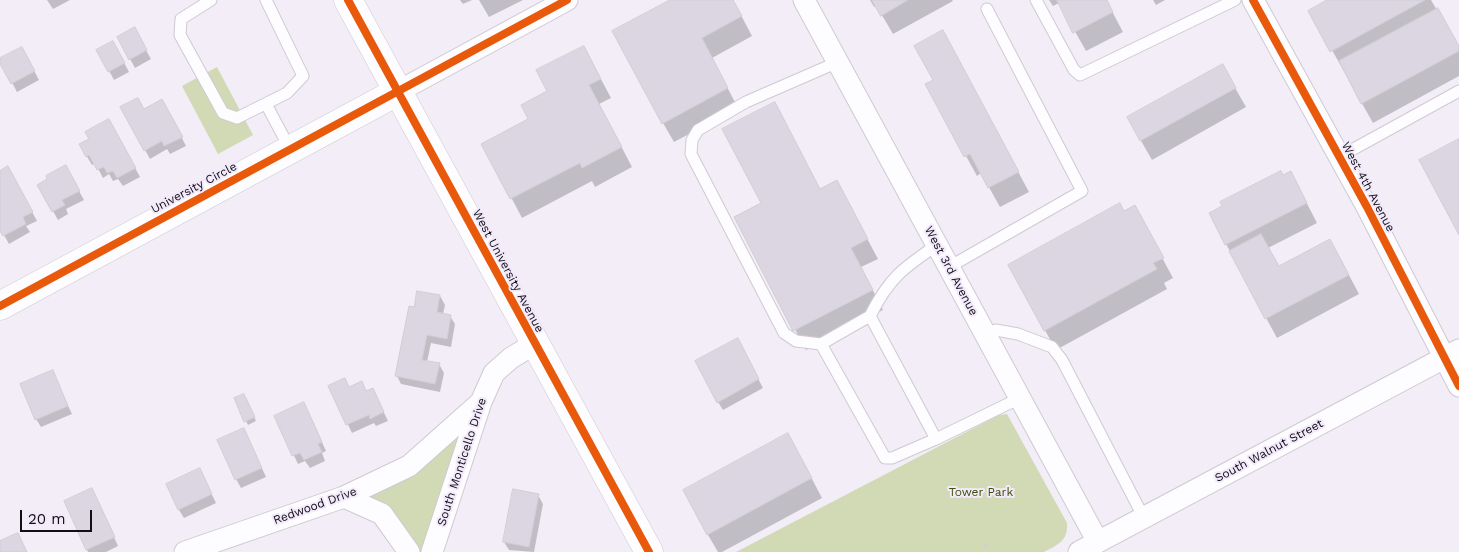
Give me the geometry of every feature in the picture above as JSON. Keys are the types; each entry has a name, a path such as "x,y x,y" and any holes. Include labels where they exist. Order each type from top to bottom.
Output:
{"street":[{"name":"West University Avenue","path":"348,0 649,552"},
{"path":"398,91 567,0"},
{"name":"West 3rd Avenue","path":"804,0 1020,398 1089,547"},
{"name":"West 4th Avenue","path":"1253,0 1339,157 1452,354 1459,386"},
{"name":"University Circle","path":"0,306 398,91"},
{"name":"South Monticello Drive","path":"432,552 481,402 494,373 511,358 534,344"},
{"name":"South Walnut Street","path":"1089,547 1452,354"},
{"name":"Redwood Drive","path":"184,552 344,497 409,466 481,402"},
{"path":"344,497 382,514 409,552"}],"lane":[{"path":"211,0 181,19 180,35 223,113 237,118 287,93 303,76 266,0"},
{"path":"1036,0 1074,70 1080,75 1235,0"},
{"path":"949,267 1082,191 987,9"},
{"path":"838,62 746,102 698,130 692,140 691,154 784,333 796,341 820,344 870,316 891,280 905,266 937,245"},
{"path":"1339,157 1459,91"},
{"path":"266,104 290,149"},
{"path":"870,316 936,439"},
{"path":"985,333 996,330 1018,334 1052,347 1062,360 1144,518"},
{"path":"820,344 885,458 892,458 936,439 1020,398"}],"path":[{"path":"985,544 989,552"}],"green space":[{"path":"217,67 253,135 218,154 182,86"},
{"path":"481,402 432,552 409,552 382,514 344,497 409,466"},
{"name":"Tower Park","path":"1007,414 1067,523 1066,534 1062,541 1044,552 736,552 999,415"}],"building":[{"path":"670,0 733,0 742,16 702,38 728,88 662,124 612,31"},
{"path":"872,0 908,0 881,16"},
{"path":"1057,0 1107,0 1113,12 1073,33"},
{"path":"1327,0 1425,0 1330,52 1308,11"},
{"path":"1438,8 1459,46 1459,51 1361,104 1339,61"},
{"path":"135,27 147,50 129,60 117,37"},
{"path":"943,30 1019,172 988,188 970,154 964,157 925,84 933,80 914,46"},
{"path":"113,41 125,63 108,72 96,50"},
{"path":"584,46 601,79 589,85 622,147 582,168 580,163 510,199 481,144 528,119 521,105 547,91 536,70"},
{"path":"22,47 35,71 11,84 0,64 0,58"},
{"path":"1223,64 1236,88 1140,141 1127,117"},
{"path":"138,98 144,109 162,99 183,137 164,146 162,141 144,151 120,107"},
{"path":"775,102 820,189 837,180 868,239 851,248 873,290 793,331 734,217 761,203 722,129"},
{"path":"109,119 136,168 117,178 113,171 107,173 104,167 97,170 89,155 86,157 79,144 89,139 85,132"},
{"path":"1459,139 1459,235 1419,160"},
{"path":"66,165 80,191 62,200 65,205 52,212 37,185 47,179 46,176"},
{"path":"8,166 33,212 23,217 26,224 3,236 0,231 0,171"},
{"path":"1281,171 1283,175 1291,171 1307,203 1225,245 1209,213 1222,206 1220,202"},
{"path":"1120,203 1124,211 1135,205 1164,258 1153,263 1157,269 1044,331 1008,265"},
{"path":"1261,234 1279,266 1330,239 1349,275 1265,319 1229,251"},
{"path":"417,291 440,295 437,312 451,315 447,339 427,335 422,360 440,363 435,384 395,376 409,306 414,307"},
{"path":"738,338 759,379 717,403 695,361"},
{"path":"53,370 68,406 35,420 20,384"},
{"path":"345,378 349,387 362,381 366,391 373,388 384,412 370,419 369,415 346,425 328,386"},
{"path":"244,394 255,417 244,422 234,398"},
{"path":"304,402 322,442 318,444 322,452 304,460 300,453 292,456 274,416"},
{"path":"244,428 262,468 235,480 217,440"},
{"path":"788,433 812,478 707,535 683,490"},
{"path":"200,468 212,494 178,510 166,484"},
{"path":"92,488 115,537 86,550 64,501"},
{"path":"513,489 539,494 529,547 503,542"},
{"path":"18,533 27,552 0,552 0,541"}],"cycle path":[{"path":"348,0 649,552"},
{"path":"0,306 567,0"},
{"path":"1253,0 1367,207 1459,386"}]}
